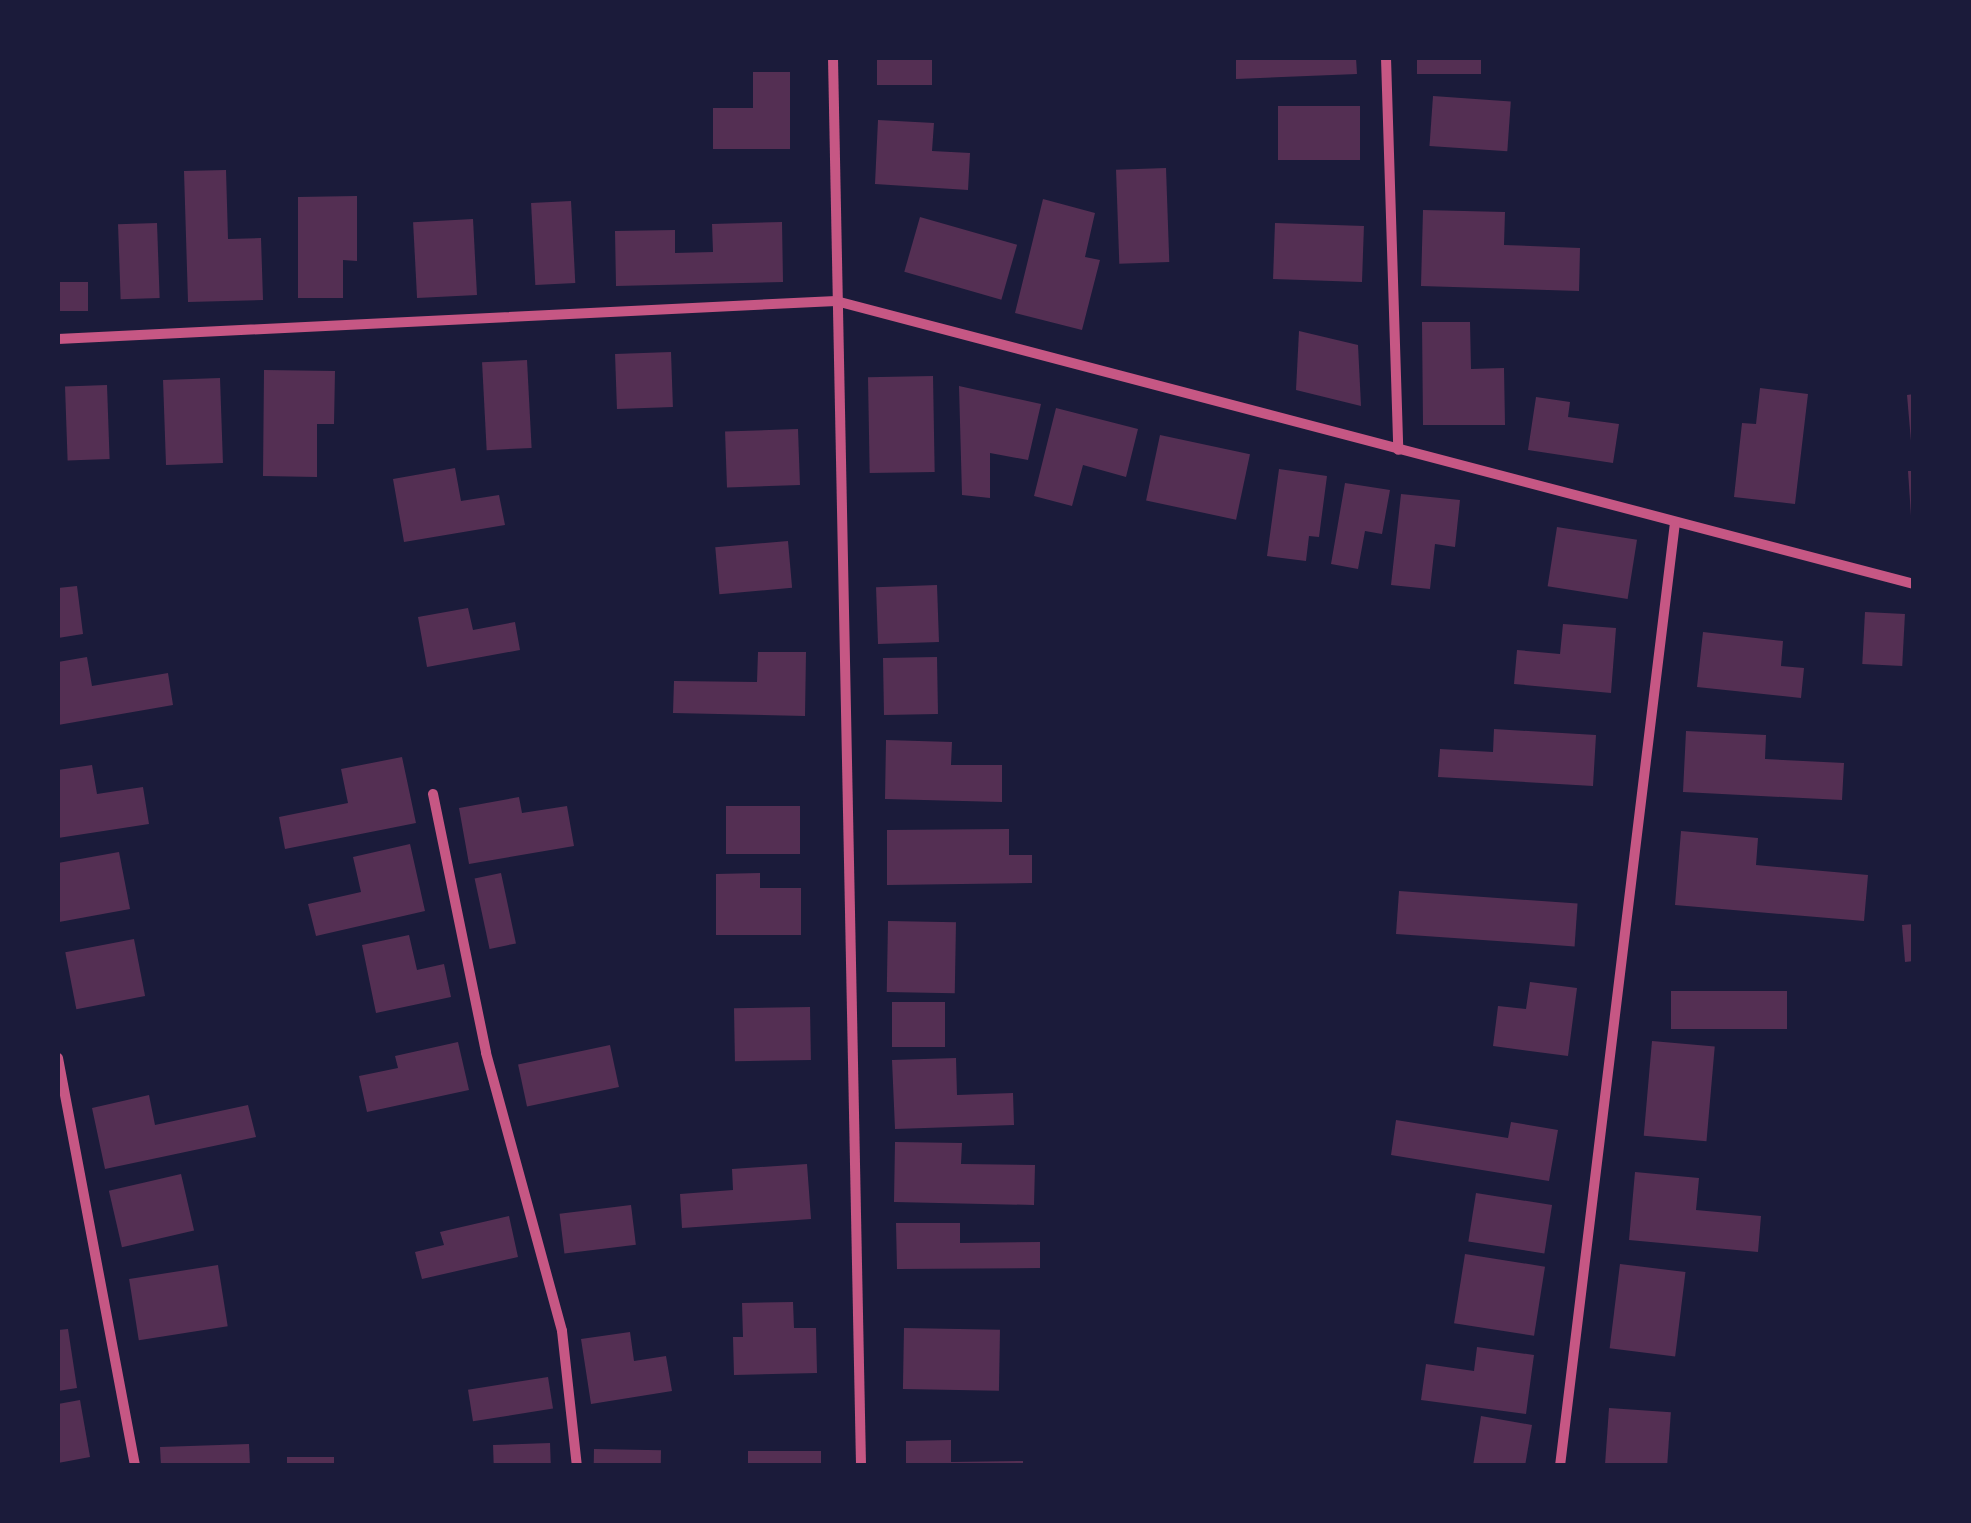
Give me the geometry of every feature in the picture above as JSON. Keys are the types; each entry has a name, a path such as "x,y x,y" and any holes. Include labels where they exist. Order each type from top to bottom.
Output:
{"street":[{"path":"833,58 861,1466"},
{"path":"1386,58 1398,450"},
{"path":"58,340 836,301 1914,584"},
{"path":"1560,1466 1675,522"},
{"path":"433,794 486,1052 562,1331 577,1466"},
{"path":"58,1058 135,1466"}],"building":[{"path":"877,58 932,58 932,85 877,85"},
{"path":"1236,58 1356,58 1357,74 1236,79"},
{"path":"1417,58 1481,58 1481,74 1417,74"},
{"path":"753,72 790,72 790,149 713,149 713,108 753,108"},
{"path":"1433,96 1511,101 1507,151 1430,146"},
{"path":"1278,106 1360,106 1360,160 1278,160"},
{"path":"878,120 934,123 932,151 970,153 968,190 875,184"},
{"path":"1166,168 1169,262 1119,264 1116,170"},
{"path":"226,170 228,239 261,238 263,300 188,302 184,171"},
{"path":"357,196 357,261 343,260 343,298 298,298 298,197"},
{"path":"1043,199 1095,213 1085,257 1100,260 1082,330 1015,313"},
{"path":"571,201 575,283 535,285 531,203"},
{"path":"1423,210 1505,212 1504,245 1580,248 1579,291 1421,286"},
{"path":"920,217 1017,245 1001,300 904,272"},
{"path":"473,219 477,295 417,298 413,222"},
{"path":"782,222 783,282 616,286 615,231 675,230 675,253 713,252 712,224"},
{"path":"157,223 160,298 121,299 118,224"},
{"path":"1275,223 1364,226 1362,282 1273,279"},
{"path":"58,282 88,282 88,311 58,311"},
{"path":"1422,322 1470,322 1471,369 1504,368 1505,425 1423,425"},
{"path":"1299,331 1358,345 1361,406 1296,390"},
{"path":"671,352 673,407 617,409 615,354"},
{"path":"527,360 532,448 487,450 482,362"},
{"path":"264,370 335,371 334,424 317,424 317,477 263,476"},
{"path":"933,376 935,472 870,473 868,377"},
{"path":"220,378 223,463 166,465 163,380"},
{"path":"107,385 110,459 68,460 65,386"},
{"path":"959,386 1041,404 1028,460 990,453 990,498 962,495"},
{"path":"1760,388 1808,394 1795,504 1734,497 1742,423 1756,424"},
{"path":"1914,394 1914,441 1911,441 1907,395"},
{"path":"1536,397 1570,402 1568,417 1619,424 1613,463 1528,450"},
{"path":"1056,408 1138,429 1126,477 1083,465 1072,506 1034,496"},
{"path":"798,429 800,485 727,488 725,432"},
{"path":"1160,435 1250,454 1236,520 1146,501"},
{"path":"455,468 461,501 499,495 505,525 404,542 393,479"},
{"path":"1279,469 1327,476 1319,537 1309,536 1306,561 1267,556"},
{"path":"1908,471 1914,471 1914,516 1911,516"},
{"path":"1345,483 1390,490 1382,534 1365,531 1358,569 1331,564"},
{"path":"1401,494 1460,500 1455,547 1435,544 1430,589 1391,585"},
{"path":"1557,527 1637,540 1628,599 1548,586"},
{"path":"788,541 792,588 719,594 715,547"},
{"path":"937,585 939,642 878,644 876,587"},
{"path":"77,586 83,634 58,638 58,588"},
{"path":"468,608 473,630 515,622 520,650 427,667 418,617"},
{"path":"1865,612 1905,614 1902,666 1862,664"},
{"path":"1563,624 1616,628 1611,693 1514,684 1517,650 1560,654"},
{"path":"1703,632 1783,641 1781,666 1804,668 1801,698 1697,687"},
{"path":"758,652 806,652 805,716 673,713 674,681 757,682"},
{"path":"87,657 92,686 168,673 173,705 58,725 58,662"},
{"path":"937,657 938,714 884,715 883,658"},
{"path":"1494,729 1596,735 1593,786 1438,777 1440,749 1493,752"},
{"path":"1686,731 1766,735 1765,759 1844,763 1842,800 1683,792"},
{"path":"886,740 952,742 951,765 1002,765 1002,802 885,799"},
{"path":"402,757 416,823 285,849 279,817 348,803 341,769"},
{"path":"92,765 97,794 143,787 149,824 58,838 58,770"},
{"path":"519,797 522,813 567,806 574,846 469,864 459,808"},
{"path":"726,806 800,806 800,854 726,854"},
{"path":"1009,829 1009,855 1032,855 1032,883 887,885 887,830"},
{"path":"1681,831 1758,838 1756,865 1868,875 1864,921 1675,905"},
{"path":"410,844 425,911 316,936 308,904 361,892 353,857"},
{"path":"119,852 130,909 59,922 58,863"},
{"path":"501,873 516,943 490,949 475,879"},
{"path":"760,873 760,888 801,888 801,935 716,935 716,874"},
{"path":"1399,891 1578,903 1575,946 1396,934"},
{"path":"888,921 956,922 955,993 887,992"},
{"path":"1914,924 1914,961 1905,962 1902,925"},
{"path":"409,935 417,970 444,964 451,997 376,1013 362,945"},
{"path":"134,939 145,996 76,1009 65,952"},
{"path":"1530,982 1577,988 1568,1056 1493,1046 1498,1006 1526,1009"},
{"path":"1671,991 1787,991 1787,1029 1671,1029"},
{"path":"892,1002 945,1002 945,1047 892,1047"},
{"path":"810,1007 811,1060 735,1061 734,1008"},
{"path":"1652,1041 1715,1046 1706,1141 1644,1136"},
{"path":"458,1042 469,1090 367,1112 359,1076 398,1068 395,1056"},
{"path":"610,1045 619,1087 527,1107 518,1065"},
{"path":"956,1058 957,1095 1013,1093 1014,1125 895,1129 892,1060"},
{"path":"149,1095 155,1125 248,1105 256,1137 105,1169 92,1108"},
{"path":"1396,1120 1508,1138 1511,1122 1558,1130 1549,1181 1391,1155"},
{"path":"895,1142 962,1143 961,1164 1035,1165 1034,1205 894,1202"},
{"path":"807,1164 811,1219 682,1228 680,1194 733,1190 732,1169"},
{"path":"1635,1172 1699,1178 1696,1210 1761,1216 1758,1252 1629,1240"},
{"path":"181,1174 194,1231 122,1247 109,1191"},
{"path":"1476,1193 1552,1205 1544,1253 1468,1241"},
{"path":"631,1205 636,1245 564,1253 560,1214"},
{"path":"509,1216 518,1257 422,1279 415,1252 444,1245 440,1232"},
{"path":"896,1223 960,1223 960,1243 1040,1242 1040,1268 897,1269"},
{"path":"1465,1254 1545,1267 1534,1336 1454,1323"},
{"path":"1620,1264 1686,1272 1675,1356 1610,1348"},
{"path":"218,1265 228,1326 139,1340 129,1279"},
{"path":"793,1302 794,1328 816,1328 817,1373 734,1375 733,1337 743,1337 742,1303"},
{"path":"904,1328 1000,1330 999,1391 903,1389"},
{"path":"68,1329 77,1388 58,1391 58,1330"},
{"path":"630,1332 634,1361 666,1356 672,1391 591,1404 581,1339"},
{"path":"1477,1347 1534,1355 1526,1414 1421,1400 1426,1364 1474,1371"},
{"path":"548,1377 553,1409 473,1421 468,1390"},
{"path":"80,1400 90,1457 58,1463 58,1404"},
{"path":"1609,1408 1671,1412 1667,1466 1605,1464"},
{"path":"1481,1416 1532,1425 1525,1466 1473,1466"},
{"path":"951,1440 951,1462 1023,1461 1023,1466 906,1466 906,1441"},
{"path":"550,1443 551,1466 494,1466 493,1445"},
{"path":"249,1444 250,1466 161,1466 160,1447"},
{"path":"594,1449 661,1450 661,1466 594,1466"},
{"path":"748,1451 821,1451 821,1466 748,1466"},
{"path":"287,1457 334,1457 334,1466 287,1466"}]}
